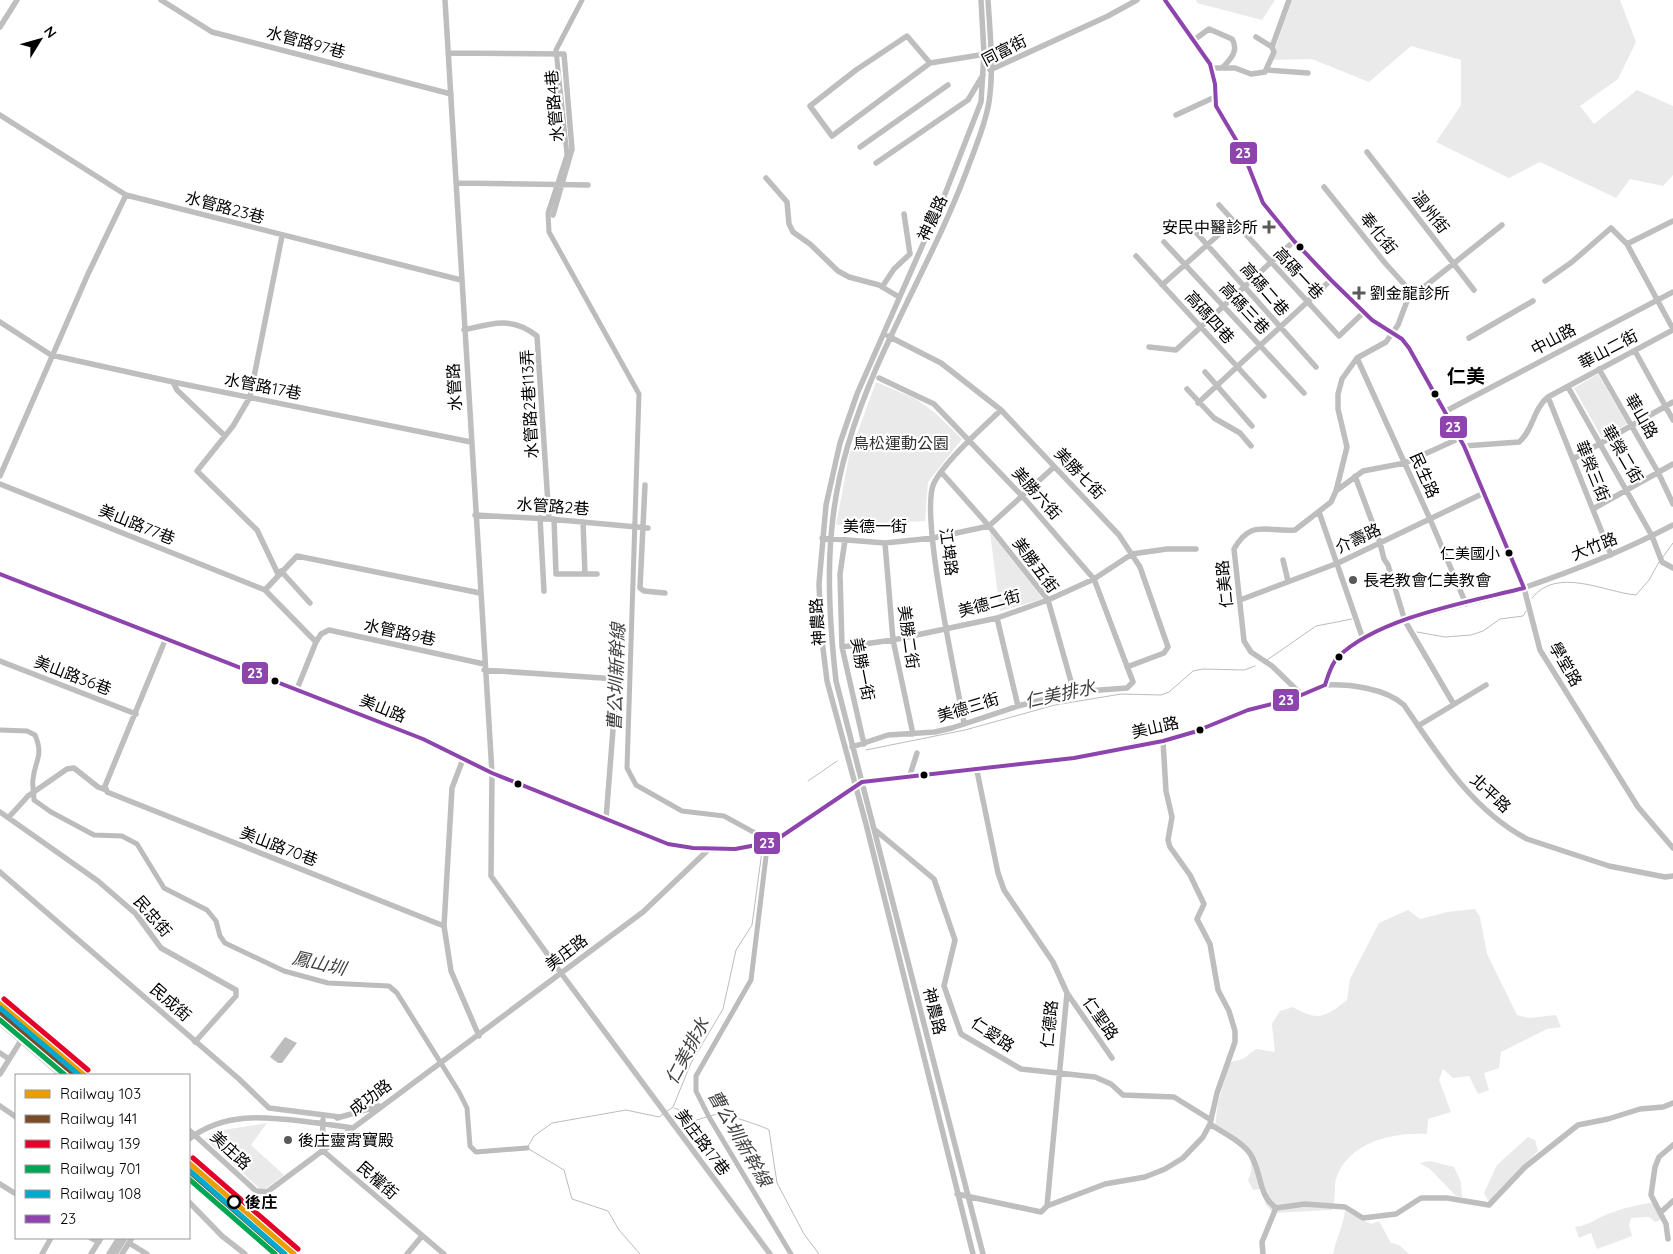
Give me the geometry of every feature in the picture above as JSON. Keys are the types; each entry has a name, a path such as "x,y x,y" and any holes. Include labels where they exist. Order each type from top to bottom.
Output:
{"street":[{"path":"0,27 17,0"},
{"name":"水管路97巷","path":"161,0 212,32 451,94"},
{"name":"水管路","path":"445,0 484,667 492,773"},
{"name":"神農路","path":"981,0 992,70 989,103 981,131 953,206 890,336 864,397 840,474 830,540 828,584 830,632 836,681 983,1254"},
{"name":"神農路","path":"973,1254 866,824 827,681 821,632 819,584 822,538 832,472 840,443 857,394 972,129 981,102 988,54 988,0"},
{"name":"同富街","path":"876,164 968,100 984,74 1108,16 1137,0"},
{"path":"1165,0 1212,68 1235,68 1252,74 1260,74 1268,70 1308,73"},
{"path":"1268,70 1274,52 1272,47 1289,0"},
{"path":"1194,40 1209,29 1232,39 1235,50 1232,57 1223,67"},
{"path":"930,63 907,36 856,70 810,106 832,136 877,100 930,63 988,54"},
{"path":"1256,37 1272,47"},
{"name":"水管路4巷","path":"448,53 562,54 564,56 572,149 553,215"},
{"name":"學堂路","path":"1212,68 1215,98 1220,115 1239,144 1263,202 1294,241 1331,280 1372,320 1393,332 1409,348 1464,446 1524,588 1540,650 1638,807 1673,848"},
{"path":"860,147 948,85"},
{"path":"1176,115 1215,98"},
{"name":"水管路23巷","path":"0,115 126,195 462,280"},
{"name":"溫州街","path":"1366,152 1474,290"},
{"path":"766,178 787,202 789,224 793,232 810,244 838,271 882,287 899,297"},
{"path":"456,184 588,185"},
{"name":"奉化街","path":"1324,186 1385,263 1414,294"},
{"path":"0,476 51,355 126,195"},
{"name":"高碼一巷","path":"1219,205 1270,263 1339,336 1364,312"},
{"path":"882,287 894,269 910,254 904,214"},
{"path":"1627,244 1673,221"},
{"path":"1162,285 1234,222"},
{"path":"1393,332 1407,301 1414,294 1502,225"},
{"path":"1545,281 1572,262 1611,228 1627,244 1673,329"},
{"name":"高碼二巷","path":"1193,229 1316,367"},
{"path":"282,236 250,398 225,436 197,471 257,530 279,573 310,603"},
{"path":"1148,347 1176,350 1294,241"},
{"name":"高碼三巷","path":"1164,242 1304,393"},
{"name":"高碼四巷","path":"1136,256 1264,396"},
{"path":"1198,403 1331,280"},
{"name":"中山路","path":"1446,412 1673,292"},
{"path":"1469,338 1532,301"},
{"path":"0,322 51,355"},
{"name":"水管路2巷113弄","path":"464,330 500,322 513,323 537,336 552,519"},
{"name":"華山二街","path":"1548,397 1673,329"},
{"name":"仁美路","path":"1302,695 1272,666 1251,652 1244,641 1234,549 1242,536 1256,528 1295,530 1331,502 1336,491 1347,446 1338,409 1338,394 1342,379 1357,358 1386,342 1393,332"},
{"name":"美勝七街","path":"883,333 941,363 1000,410 1119,535 1140,567 1168,647 1164,654 1127,667"},
{"path":"1635,351 1673,420"},
{"name":"水管路17巷","path":"51,355 250,398 471,442"},
{"name":"民生路","path":"1357,358 1430,519 1466,604"},
{"name":"華山路","path":"1599,369 1658,472 1673,504"},
{"path":"1205,372 1252,426"},
{"name":"美勝六街","path":"879,378 934,404 1023,497 1094,579 1127,667"},
{"path":"173,382 177,390 225,436"},
{"name":"華榮二街","path":"1568,387 1652,536 1662,562 1673,568"},
{"path":"1187,389 1214,418 1240,433 1251,446"},
{"path":"1464,446 1491,442 1508,444 1523,439 1536,410 1548,397"},
{"name":"華榮三街","path":"1548,397 1611,554"},
{"path":"1574,460 1673,402"},
{"name":"江埤路","path":"964,723 946,629 933,538 930,509 931,496 933,485 942,473 969,440 1000,410"},
{"path":"1336,491 1363,471 1405,463 1460,438"},
{"path":"1593,509 1673,464"},
{"name":"美德一街","path":"822,538 885,543 933,538 989,526 1054,467"},
{"name":"美勝五街","path":"942,473 989,526 1048,600 1074,692"},
{"path":"1355,476 1380,543 1405,621 1453,703"},
{"name":"美山路77巷","path":"0,484 265,590 316,642"},
{"path":"645,484 640,588 644,591 665,593"},
{"name":"介壽路","path":"1240,600 1338,563 1484,493"},
{"path":"1320,512 1363,639"},
{"name":"水管路2巷","path":"475,515 540,518 644,528"},
{"path":"540,518 544,591"},
{"path":"552,519 556,574 597,574"},
{"path":"583,522 585,574"},
{"name":"大竹路","path":"1524,588 1611,554 1673,525"},
{"name":"美勝一街","path":"845,540 840,574 842,647 864,744"},
{"name":"美勝二街","path":"885,543 894,640 912,734"},
{"path":"1132,554 1167,549 1196,549"},
{"name":"美德二街","path":"842,647 894,640 997,618 1048,600 1094,579 1132,554"},
{"path":"265,590 293,558 302,556 480,593"},
{"path":"1283,560 1288,581"},
{"name":"美山路","path":"0,574 423,739 492,773 683,849 758,847 773,842 855,787"},
{"path":"1325,685 1337,658 1363,639 1405,621 1524,588"},
{"path":"997,618 1018,706"},
{"name":"水管路9巷","path":"316,642 321,634 329,630 484,667"},
{"path":"106,790 105,786 166,638"},
{"path":"296,689 316,642"},
{"name":"美山路36巷","path":"0,662 136,714"},
{"path":"484,667 617,679 606,819"},
{"name":"美德三街","path":"852,747 888,736 935,732 1018,706 1074,692 1128,688 1132,682 1127,667"},
{"name":"北平路","path":"1325,685 1340,684 1371,690 1397,698 1455,778 1494,816 1515,833 1527,839 1609,866 1665,877 1673,876"},
{"path":"1418,726 1486,684"},
{"name":"美山路","path":"862,782 977,771 1074,758 1163,741 1194,732 1248,710 1302,695 1325,685"},
{"path":"957,1194 1040,1212 1047,1206 1105,1184 1145,1177 1165,1168 1183,1158 1203,1137 1211,1122 1217,1093 1235,1042 1235,1031 1229,1011 1218,990 1210,944 1198,925 1197,919 1204,904 1190,875 1170,847 1168,840 1172,817 1166,791 1163,741"},
{"path":"909,778 917,753"},
{"path":"463,759 452,788 444,926 451,971 479,1036"},
{"name":"美山路70巷","path":"9,817 28,796 67,769 74,768 111,795 444,926"},
{"name":"仁德路","path":"977,771 998,873 1004,890 1053,962 1067,993 1047,1206"},
{"name":"美庄路17巷","path":"492,773 491,876 770,1254"},
{"path":"855,787 862,782"},
{"name":"民忠街","path":"0,812 98,880 136,914 161,948 236,990 236,996 195,1042"},
{"name":"仁愛路","path":"866,824 934,879 955,940 944,986 961,1034 1021,1069 1095,1077 1111,1084 1124,1095 1174,1097 1244,1147 1251,1155 1258,1170 1263,1195 1276,1208"},
{"name":"美庄路","path":"433,1068 479,1036 643,912 709,849"},
{"name":"民成街","path":"0,872 269,1108 340,1117"},
{"name":"仁聖路","path":"1067,993 1112,1058"},
{"path":"0,1023 60,1074"},
{"path":"0,1074 20,1042"},
{"path":"0,1052 9,1059"},
{"name":"成功路","path":"190,1138 211,1125 246,1117 320,1123 353,1128 433,1068"},
{"path":"1262,1254 1262,1242 1276,1208 1305,1204 1345,1207 1363,1218 1396,1214 1421,1198 1447,1198 1489,1206 1525,1167 1578,1125 1608,1119 1640,1109 1663,1107 1673,1103"},
{"path":"320,1123 383,1105"},
{"path":"0,1106 15,1116"},
{"path":"322,1150 320,1123 323,1115"},
{"name":"美庄路","path":"190,1131 256,1192 261,1193 267,1192 353,1128"},
{"path":"1668,1239 1666,1224 1651,1195 1655,1167 1659,1157 1673,1145"},
{"name":"民權街","path":"322,1150 444,1254"},
{"path":"0,1184 15,1193"},
{"path":"1660,1213 1673,1200"},
{"path":"190,1203 222,1236 245,1254"},
{"path":"406,1254 422,1236"},
{"path":"42,1254 50,1239"},
{"path":"109,1254 118,1239"},
{"path":"91,1254 100,1240"},
{"path":"115,1254 129,1240"},
{"path":"122,1254 129,1240"},
{"path":"129,1240 147,1254"}],"green space":[{"path":"1196,0 1275,0 1262,20 1197,3"},
{"path":"1292,0 1620,0 1636,42 1618,79 1580,106 1594,124 1637,90 1673,106 1673,175 1663,186 1630,179 1616,198 1540,162 1509,178 1436,142 1461,105 1461,60 1411,46 1369,82 1312,59 1271,60"},
{"path":"1598,374 1627,424 1602,438 1574,388"},
{"name":"鳥松運動公園","path":"876,382 916,399 934,412 962,439 928,482 925,521 836,525 849,456"},
{"path":"990,532 1043,599 1000,611"},
{"path":"1475,909 1480,917 1487,954 1517,1015 1529,1018 1556,1015 1561,1027 1547,1029 1501,1052 1499,1068 1484,1073 1489,1090 1478,1094 1469,1076 1453,1078 1443,1069 1439,1080 1451,1112 1428,1119 1427,1134 1387,1137 1362,1147 1352,1155 1343,1164 1337,1176 1332,1210 1273,1213 1266,1205 1260,1189 1253,1190 1248,1180 1251,1163 1248,1155 1215,1127 1218,1102 1230,1062 1243,1059 1256,1049 1275,1052 1272,1024 1280,1011 1293,1007 1309,1015 1322,1016 1347,1000 1350,979 1379,923 1408,910 1420,919 1447,912"},
{"path":"267,1123 251,1145 284,1175 265,1189 260,1189 205,1139 223,1130"},
{"path":"1528,1137 1535,1140 1538,1151 1489,1202 1484,1193 1497,1165"},
{"path":"1430,1161 1454,1167 1461,1182 1462,1197 1456,1196 1430,1169 1420,1163"},
{"path":"1654,1202 1662,1219 1655,1222 1649,1217 1631,1218 1629,1225 1632,1236 1597,1249 1591,1233 1579,1238 1575,1227 1585,1225 1619,1210"},
{"path":"1345,1211 1371,1224 1379,1221 1391,1243 1399,1245 1409,1254 1333,1254"}],"shaded area":[{"path":"285,1037 297,1043 282,1063 278,1063 270,1057"}],"waterway":[{"name":"曹公圳新幹線","path":"582,0 556,50 567,155 548,213 549,232 639,394 627,768 636,785 682,811 724,816 768,840 751,980 696,1076 696,1091 709,1117 791,1254"},
{"name":"仁美排水","path":"1663,557 1673,543"},
{"name":"仁美排水","path":"1532,598 1542,589 1554,584 1567,582 1581,583 1636,595 1649,580 1659,562"},
{"name":"仁美排水","path":"1417,632 1445,637 1471,635 1483,631 1500,619 1523,616 1526,611"},
{"name":"仁美排水","path":"1267,660 1316,626 1352,619"},
{"name":"仁美排水","path":"866,750 965,730 1055,705 1121,694 1161,695 1169,692 1193,671 1203,669 1244,670 1255,666"},
{"name":"鳳山圳","path":"0,730 27,731 35,735 39,753 33,779 34,800 51,812 94,835 122,836 137,844 164,888 207,910 216,921 220,936 225,943 284,971 328,983 389,986 397,993 459,1092 467,1108 470,1146 476,1152 527,1148"},
{"name":"仁美排水","path":"808,781 837,761"},
{"name":"仁美排水","path":"666,1112 673,1107 691,1063 723,1009 736,950 752,925 762,851"},
{"path":"674,1108 686,1112 693,1121 721,1114 769,1130 777,1183 804,1234 819,1254"},
{"name":"鳳山圳","path":"640,1254 619,1230 608,1211 572,1199 564,1170 527,1148 534,1136 552,1123 626,1110 659,1117 663,1114"}],"rail line":[{"name":"139","path":"4,999 88,1070"},
{"name":"103","path":"0,1004 83,1074"},
{"name":"108","path":"0,1008 78,1074"},
{"name":"141","path":"0,1012 74,1074"},
{"name":"701","path":"0,1020 64,1074"},
{"name":"139","path":"193,1158 298,1249"},
{"name":"103","path":"190,1164 294,1254"},
{"name":"108","path":"190,1171 285,1254"},
{"name":"141","path":"190,1172 284,1254"},
{"name":"701","path":"190,1180 275,1254"}],"transit line":[{"name":"23","path":"1165,0 1210,64 1215,84 1216,106 1242,150 1263,203 1294,241 1331,280 1372,320 1402,339 1409,348 1464,446 1524,588"},
{"name":"23","path":"0,574 423,739 492,773 668,844 693,848 735,849 773,842 862,782 1074,758 1163,741 1194,732 1248,710 1292,699 1325,685 1338,657 1356,643 1377,631 1400,621 1452,605 1524,588"}],"place":[{"name":"安民中醫診所","path":"1269,227"},
{"name":"劉金龍診所","path":"1359,293"},
{"name":"仁美國小","path":"1509,553"},
{"name":"長老教會仁美教會","path":"1353,580"},
{"name":"後庄靈霄寶殿","path":"288,1140"},
{"name":"後庄","path":"234,1202"}],"district":[{"name":"仁美","path":"1466,376"}]}
